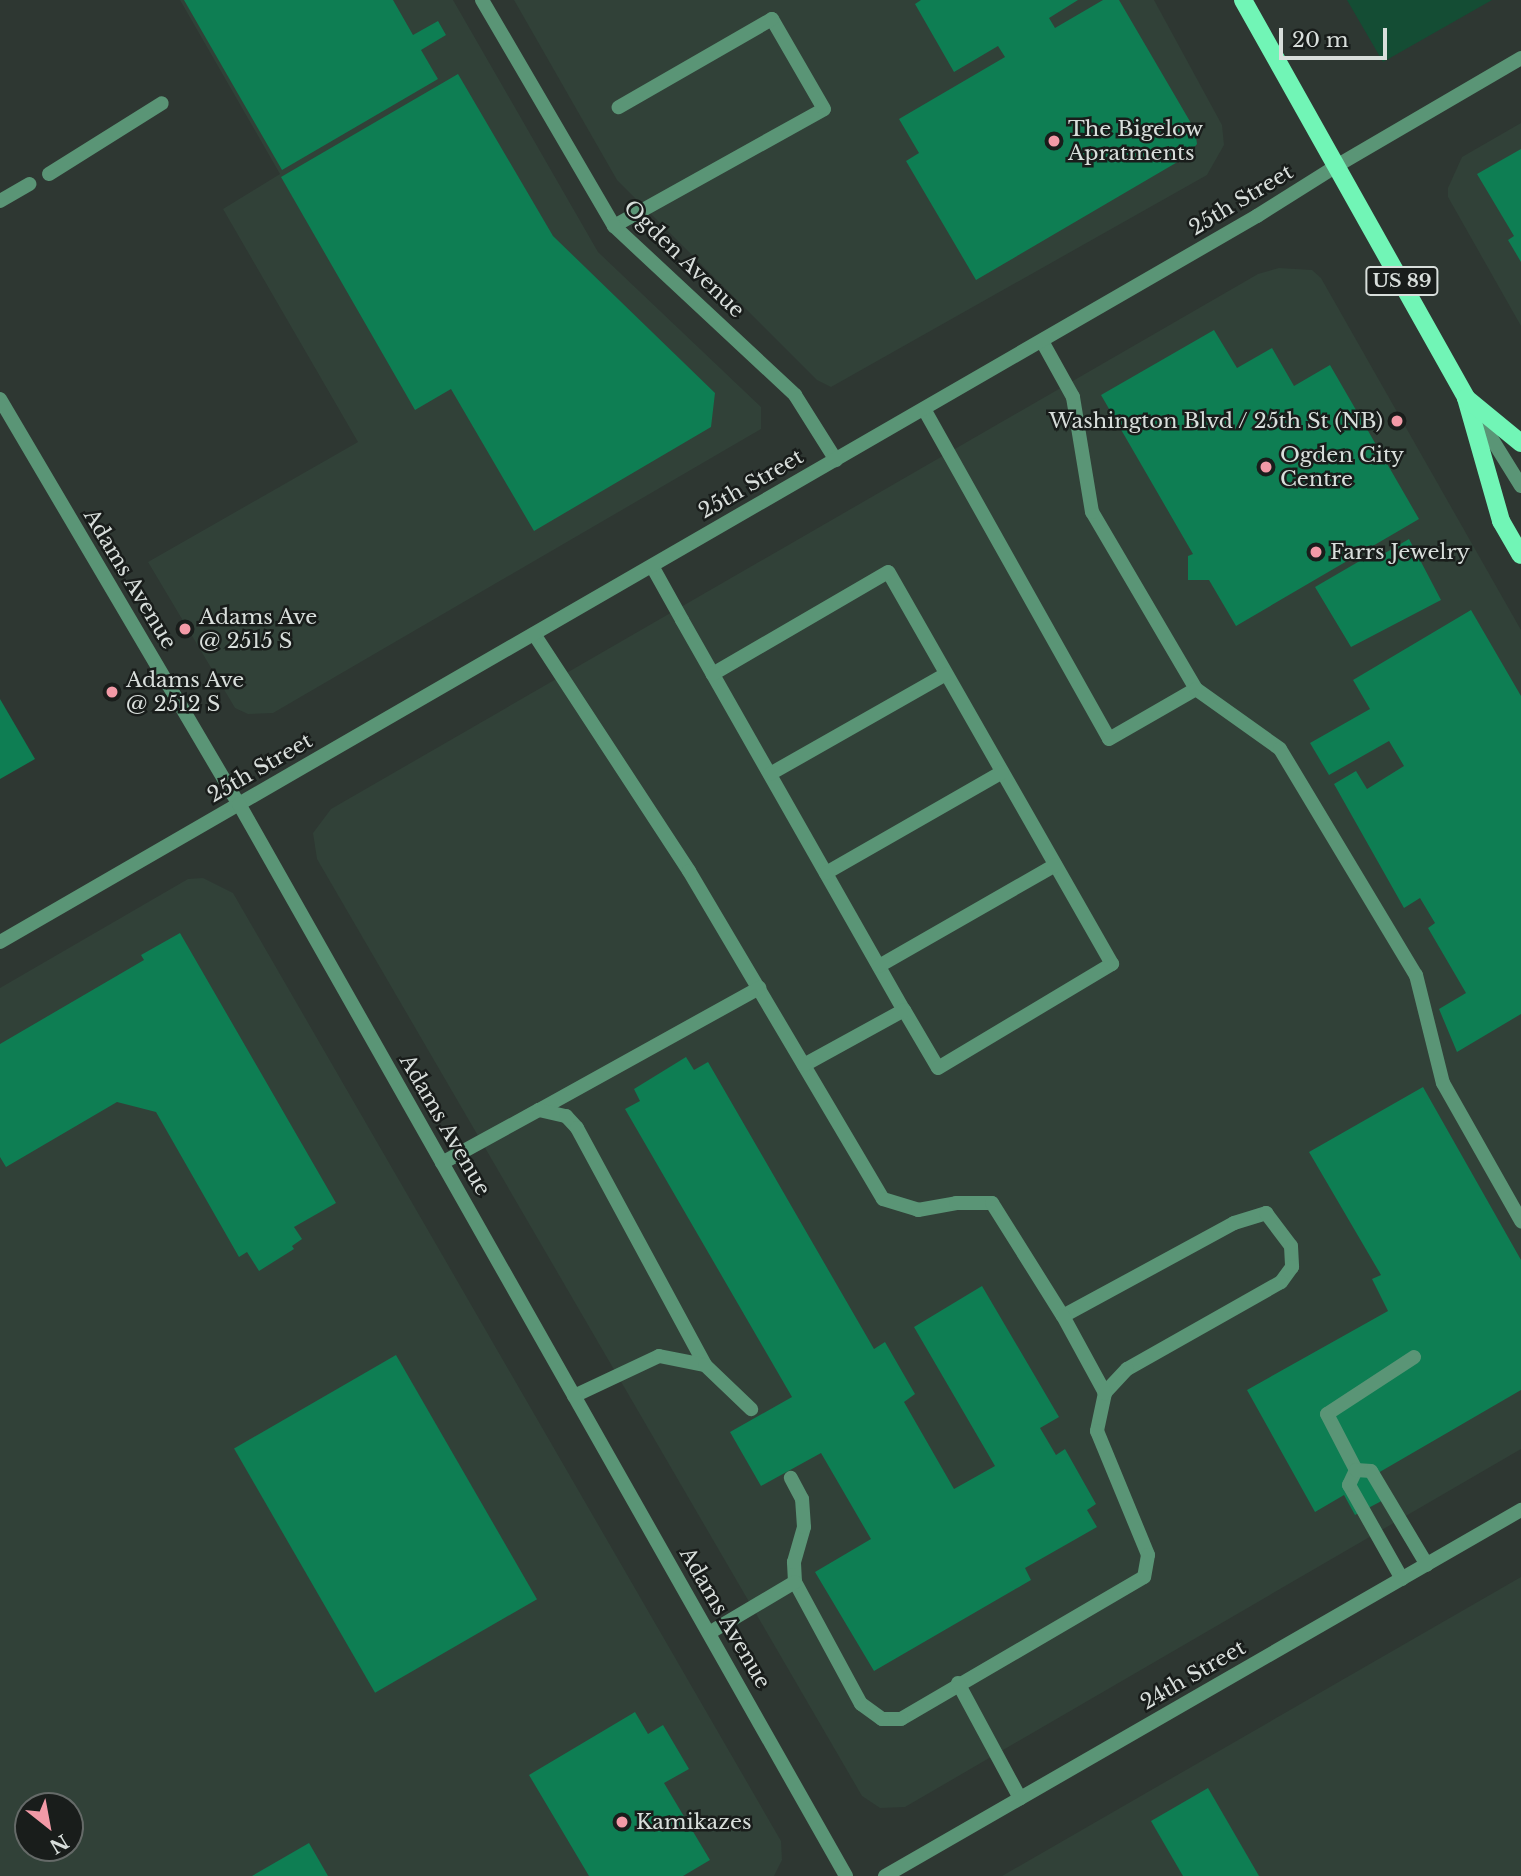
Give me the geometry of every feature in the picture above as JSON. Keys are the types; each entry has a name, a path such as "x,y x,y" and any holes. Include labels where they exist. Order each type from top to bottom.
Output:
{"main road":[{"name":"US 89","path":"1243,0 1338,164 1466,398 1501,521 1521,555"},
{"name":"US 89","path":"1466,398 1521,443"}],"street":[{"name":"Ogden Avenue","path":"482,0 614,226 795,395 836,460"},
{"path":"614,226 824,109 772,19 619,107"},
{"name":"25th Street","path":"0,942 1042,341 1521,58"},
{"path":"49,174 162,103"},
{"path":"0,201 30,184"},
{"path":"1042,341 1073,397 1092,512 1196,689 1280,749 1416,975 1443,1083 1521,1221"},
{"path":"1466,398 1521,486"},
{"name":"Adams Avenue","path":"0,399 239,804 846,1876"},
{"path":"924,409 1110,738 1196,689"},
{"path":"652,566 713,674 904,1010 938,1068 1112,964 888,572 713,674"},
{"path":"534,634 689,871 883,1199 918,1210 956,1203 992,1203 1063,1316 1105,1393"},
{"path":"770,774 946,674"},
{"path":"826,873 1002,772"},
{"path":"879,966 1055,865"},
{"path":"442,1163 759,988"},
{"path":"804,1066 904,1010"},
{"path":"539,1110 566,1116 577,1128 705,1365 751,1409"},
{"path":"791,1478 802,1499 804,1527 794,1562 795,1582 861,1704 882,1719 901,1719 958,1683 1144,1577 1148,1555 1097,1432 1105,1393 1127,1369 1281,1282 1292,1267 1291,1246 1266,1213 1234,1223 1063,1316"},
{"path":"574,1396 659,1356 705,1365"},
{"path":"1356,1470 1327,1414 1413,1357"},
{"path":"1356,1470 1371,1471 1427,1564"},
{"path":"1356,1470 1349,1485 1402,1579"},
{"name":"24th Street","path":"885,1876 1521,1510"},
{"path":"709,1633 795,1582"},
{"path":"958,1683 1020,1798"}],"shaded area":[{"path":"180,0 453,0 598,252 761,407 761,429 273,713 248,714 235,708 148,562 358,442 223,209 280,174"},
{"path":"514,0 1154,0 1222,125 1224,145 1207,175 831,387 817,380 617,180"},
{"path":"1521,123 1521,326 1448,197 1448,188 1462,157"},
{"path":"1279,268 1312,270 1321,278 1521,630 1521,1449 905,1807 880,1808 862,1796 317,859 313,833 331,809 1258,274"},
{"path":"203,878 233,893 781,1841 782,1860 774,1876 0,1876 0,988 188,879"},
{"path":"1521,1577 1521,1876 1002,1876"}],"green space":[{"path":"1347,0 1492,0 1383,62"}],"building":[{"path":"184,0 393,0 413,35 438,21 446,35 421,50 438,79 282,170"},
{"name":"The Bigelow Apratments","path":"921,0 1078,0 1049,18 1055,28 1103,0 1119,0 1195,130 1197,144 1186,157 976,280 906,161 919,153 899,119 1005,57 998,46 954,72 915,4"},
{"path":"458,74 553,236 715,393 711,427 534,531 451,389 415,410 281,177"},
{"path":"1521,149 1521,262 1508,240 1514,236 1477,174"},
{"name":"Ogden City Centre","path":"1214,330 1237,368 1272,348 1294,386 1330,365 1419,519 1236,626 1209,580 1188,580 1188,556 1193,554 1101,395"},
{"path":"1409,539 1441,600 1351,647 1315,587 1370,555 1373,560"},
{"path":"1471,610 1521,696 1521,1014 1457,1052 1439,1009 1466,993 1428,928 1435,923 1420,898 1404,908 1334,784 1356,771 1367,789 1404,766 1389,741 1329,775 1310,743 1370,709 1353,680"},
{"path":"0,699 35,759 0,779"},
{"path":"180,933 336,1203 294,1227 302,1239 292,1246 294,1249 259,1271 247,1252 239,1257 156,1112 117,1102 6,1167 0,1157 0,1044 144,960 141,955"},
{"path":"686,1057 694,1070 708,1062 874,1349 885,1342 915,1394 904,1402 954,1489 995,1466 914,1327 982,1286 1059,1417 1040,1428 1056,1455 1065,1449 1096,1504 1087,1510 1097,1527 1025,1568 1031,1580 874,1671 815,1572 871,1539 821,1453 761,1486 730,1432 792,1397 625,1109 640,1101 634,1089"},
{"path":"1423,1087 1521,1260 1521,1390 1378,1473 1391,1496 1355,1515 1344,1495 1315,1512 1247,1390 1388,1311 1372,1279 1381,1275 1309,1152"},
{"path":"396,1355 537,1599 375,1693 234,1448"},
{"name":"Kamikazes","path":"635,1712 648,1734 663,1725 689,1769 664,1783 710,1860 683,1876 589,1876 529,1775"},
{"path":"1208,1788 1259,1876 1183,1876 1151,1821"},
{"path":"309,1843 328,1876 252,1876"}],"place":[{"name":"The Bigelow Apratments","path":"1054,141"},
{"name":"Washington Blvd / 25th St (NB)","path":"1397,421"},
{"name":"Ogden City Centre","path":"1266,467"},
{"name":"Farrs Jewelry","path":"1316,552"},
{"name":"Adams Ave @ 2515 S","path":"185,629"},
{"name":"Adams Ave @ 2512 S","path":"112,692"},
{"name":"Kamikazes","path":"622,1822"}]}
